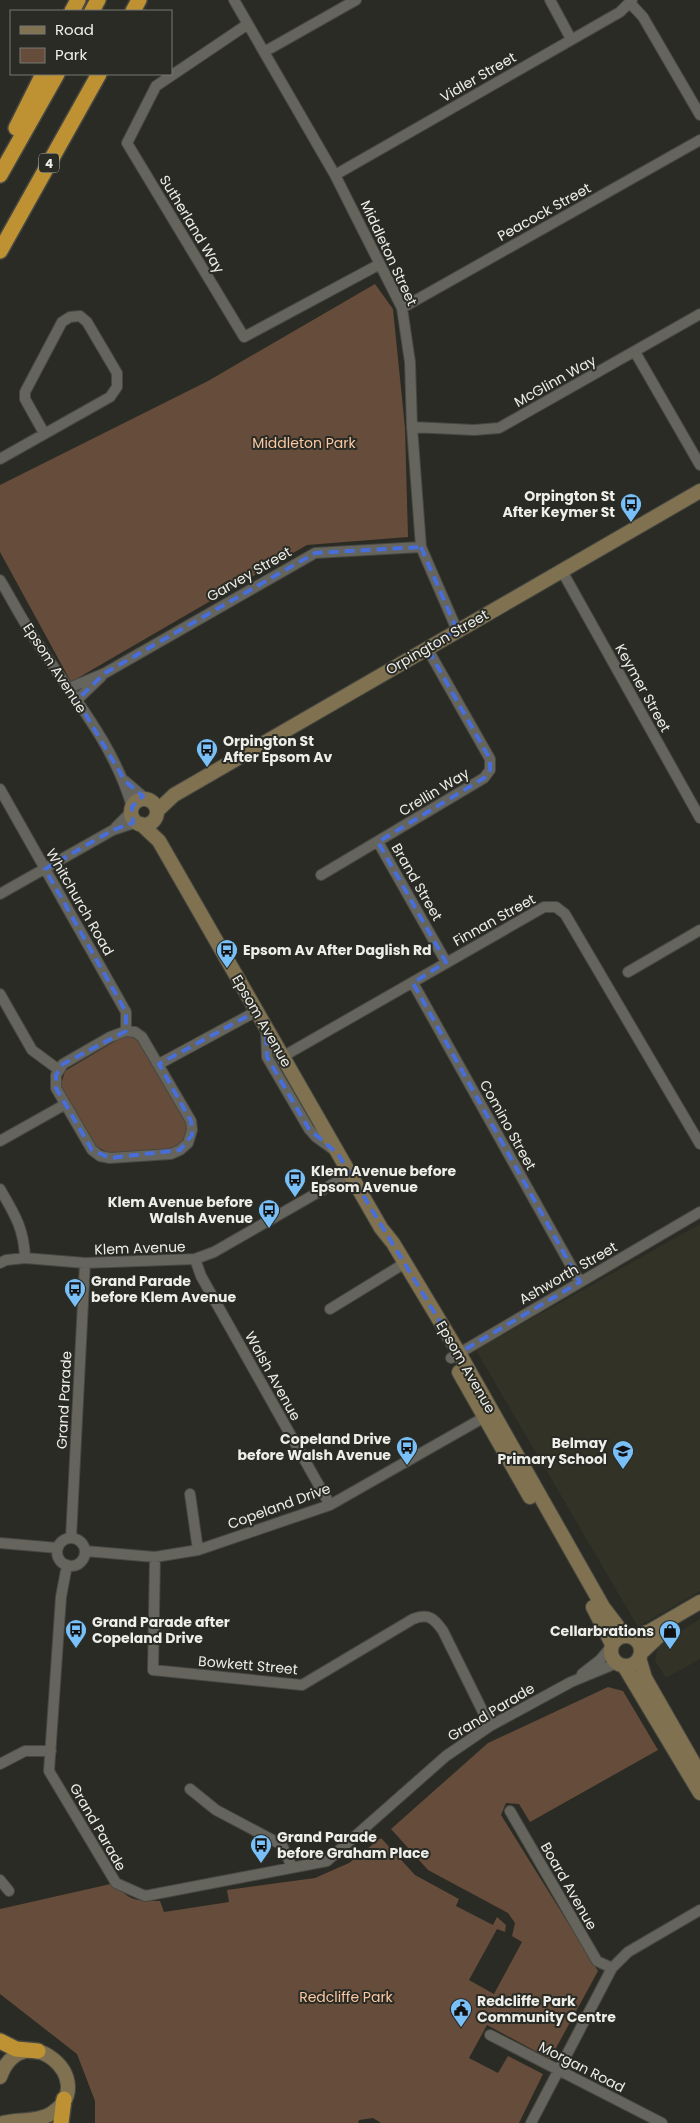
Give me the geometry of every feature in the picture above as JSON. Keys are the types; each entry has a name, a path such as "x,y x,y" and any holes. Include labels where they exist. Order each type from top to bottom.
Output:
{"highway":[{"path":"0,161 43,75"},
{"path":"0,175 56,75"},
{"name":"4","path":"0,251 98,75"},
{"path":"0,2041 16,2049 38,2051"},
{"path":"61,2123 64,2099"}],"street":[{"name":"Middleton Street","path":"234,0 335,175 402,308 410,362 412,427 421,547 457,630"},
{"path":"264,52 356,0"},
{"path":"550,0 571,39"},
{"path":"631,1 643,17 700,115"},
{"name":"Vidler Street","path":"335,175 620,12 631,1"},
{"name":"Sutherland Way","path":"248,24 156,86 127,143 244,337 380,264"},
{"name":"Peacock Street","path":"402,308 700,140"},
{"name":"McGlinn Way","path":"412,427 474,430 499,428 700,314"},
{"path":"0,459 110,397 118,387 117,373 87,322 80,316 70,317 62,322 24,392 25,399 44,433"},
{"path":"635,352 700,465"},
{"name":"Orpington Street","path":"152,807 700,491"},
{"name":"Garvey Street","path":"69,688 105,673 315,553 421,547"},
{"name":"Keymer Street","path":"562,571 700,818"},
{"name":"Epsom Avenue","path":"0,580 33,636 77,700 124,781 135,816 159,841 257,1011 380,1228 385,1243 401,1265 488,1415 612,1646"},
{"name":"Crellin Way","path":"321,875 484,778 490,770 490,758 427,648"},
{"name":"Garvey Street","path":"77,700 105,673"},
{"name":"Epsom Avenue","path":"124,781 152,807 159,841"},
{"name":"Whitchurch Road","path":"0,790 126,1012 126,1031"},
{"path":"0,894 135,816 138,801 152,807 149,823 135,816"},
{"name":"Brand Street","path":"378,842 446,962"},
{"name":"Finnan Street","path":"282,1057 544,907 556,906 565,914 700,1144"},
{"path":"628,972 700,930"},
{"name":"Comino Street","path":"413,983 580,1282"},
{"path":"0,994 32,1050 59,1070"},
{"path":"159,1064 257,1011"},
{"path":"266,1028 267,1057 309,1129 338,1154"},
{"path":"126,1031 135,1032 142,1037 159,1064 191,1121 192,1130 188,1143 180,1150 171,1154 110,1158 100,1156 92,1150 64,1105 55,1083 59,1070 63,1064 110,1037 126,1031"},
{"path":"0,1141 64,1105"},
{"name":"Klem Avenue","path":"0,1263 6,1260 25,1258 85,1263 195,1259 214,1252 350,1174"},
{"path":"0,1189 21,1227 25,1258"},
{"name":"Ashworth Street","path":"455,1356 700,1212"},
{"name":"Walsh Avenue","path":"195,1259 201,1276 330,1505"},
{"name":"Grand Parade","path":"71,1538 85,1263"},
{"path":"330,1309 401,1265"},
{"name":"Epsom Avenue","path":"488,1415 603,1607 619,1628 631,1636"},
{"name":"Copeland Drive","path":"85,1551 155,1556 198,1550 330,1505 488,1415"},
{"path":"190,1494 198,1550"},
{"path":"71,1538 82,1543 85,1551 80,1562 67,1565 58,1556 58,1548 64,1540 71,1538"},
{"path":"0,1543 58,1548"},
{"name":"Bowkett Street","path":"155,1556 153,1670 302,1684 412,1619 429,1616 436,1620 490,1726"},
{"name":"Grand Parade","path":"67,1565 61,1596 49,1771 116,1883 145,1896 328,1861 446,1756 490,1726 571,1682 620,1664"},
{"path":"700,1602 650,1631 617,1638 612,1646 611,1654 620,1664 700,1793"},
{"path":"620,1664 633,1664 663,1632 700,1611"},
{"path":"631,1636 640,1644 640,1655 645,1678 700,1774"},
{"name":"Grand Parade","path":"571,1682 600,1660 612,1646"},
{"path":"0,1764 25,1751 51,1751"},
{"path":"190,1790 216,1810 282,1845 292,1867"},
{"name":"Board Avenue","path":"510,1811 597,1961 612,1968"},
{"path":"0,1880 9,1891"},
{"path":"531,2123 612,1968 628,1952 700,1910"},
{"name":"Morgan Road","path":"490,2035 662,2123"},
{"path":"0,2077 8,2062 15,2056 28,2051 38,2051 54,2058 64,2071 67,2086 64,2099 51,2114 3,2123"}],"highlighted area":[{"path":"421,547 457,630 427,648 490,759 490,770 484,778 378,842 446,962 413,983 580,1282 459,1353 338,1154 309,1129 267,1057 266,1028 257,1011 159,1064 191,1121 192,1135 180,1150 110,1158 92,1150 56,1088 56,1075 63,1064 126,1031 126,1012 45,869 113,830 133,823 132,807 143,796 125,781 77,700 105,673 315,553"}],"shaded area":[{"name":"Belmay Primary School","path":"700,1224 700,1591 638,1627 476,1350"},
{"path":"700,1619 700,1659 666,1678 655,1661 658,1645"}],"green space":[{"name":"Middleton Park","path":"375,284 393,309 405,428 408,537 307,545 71,682 0,552 0,485 208,381"},
{"path":"122,1037 134,1037 142,1042 189,1124 188,1139 171,1152 110,1154 94,1145 63,1089 61,1084 65,1071"},
{"name":"Redcliffe Park","path":"608,1687 623,1691 658,1750 530,1822 519,1804 506,1803 501,1815 598,1971 550,2059 487,2025 469,2058 498,2073 508,2056 543,2074 519,2123 381,2123 373,2118 359,2120 358,2123 95,2123 95,2101 77,2054 0,1994 0,1909 115,1883 125,1894 134,1899 160,1901 164,1912 229,1902 227,1890 315,1878 349,1863 381,1838 415,1875 459,1899 456,1906 493,1925 497,1917 506,1925 505,1932 497,1929 469,1980 494,1994 522,1942 512,1936 515,1923 508,1913 428,1870 391,1829 488,1743"}],"place":[{"name":"Orpington St After Keymer St","path":"631,523"},
{"name":"Orpington St After Epsom Av","path":"207,768"},
{"name":"Epsom Av After Daglish Rd","path":"227,969"},
{"name":"Klem Avenue before Epsom Avenue","path":"295,1198"},
{"name":"Klem Avenue before Walsh Avenue","path":"269,1229"},
{"name":"Grand Parade before Klem Avenue","path":"75,1308"},
{"name":"Copeland Drive before Walsh Avenue","path":"407,1466"},
{"name":"Belmay Primary School","path":"623,1470"},
{"name":"Grand Parade after Copeland Drive","path":"76,1649"},
{"name":"Cellarbrations","path":"670,1650"},
{"name":"Grand Parade before Graham Place","path":"261,1864"},
{"name":"Redcliffe Park Community Centre","path":"461,2028"}]}
